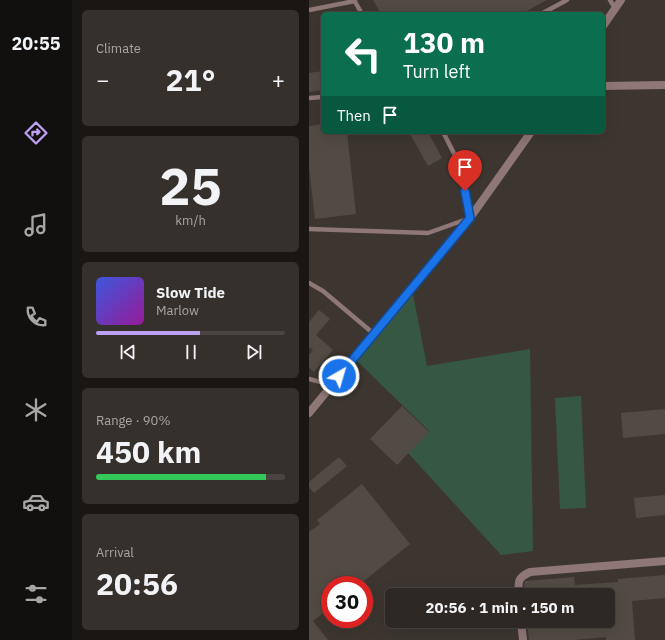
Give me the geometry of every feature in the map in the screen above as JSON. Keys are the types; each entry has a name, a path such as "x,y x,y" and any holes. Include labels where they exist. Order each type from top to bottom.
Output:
{"street":[{"path":"605,23 621,0"},
{"path":"605,86 665,85"},
{"path":"309,413 470,218 530,134"},
{"path":"518,588 518,583 522,576 530,572 665,561"},
{"path":"522,628 523,640"}],"lane":[{"path":"545,12 567,0"},
{"path":"610,0 615,8"},
{"path":"309,10 355,1 361,12"},
{"path":"309,98 321,96"},
{"path":"309,229 428,232 470,218 459,163 444,134"},
{"path":"309,283 323,291 374,334"},
{"path":"309,379 332,385"}],"green space":[{"path":"412,289 427,366 530,349 533,551 501,555 408,453 429,431 354,358"},
{"path":"581,396 586,508 560,509 555,398"}],"building":[{"path":"373,0 547,0 525,12 380,12"},
{"path":"321,71 321,90 309,92 309,73"},
{"path":"321,124 321,134 347,134 356,214 315,219 309,167 309,126"},
{"path":"410,134 429,134 442,158 428,166"},
{"path":"319,310 330,319 316,335 333,350 314,372 309,367 309,355 313,350 309,347 309,322"},
{"path":"402,406 429,432 397,465 370,439"},
{"path":"665,409 665,434 623,438 621,413"},
{"path":"339,457 347,466 314,493 309,487 309,482"},
{"path":"362,484 410,544 370,576 321,576 321,615 313,621 328,640 309,640 309,532 320,524 317,520"},
{"path":"665,495 665,515 636,518 634,498"},
{"path":"665,575 665,598 632,601 635,640 606,640 606,637 573,640 529,640 528,628 615,628 615,588 524,588 525,581 574,577 575,585 618,582 618,579"}],"route":[{"path":"339,376 470,218 465,191"}]}
